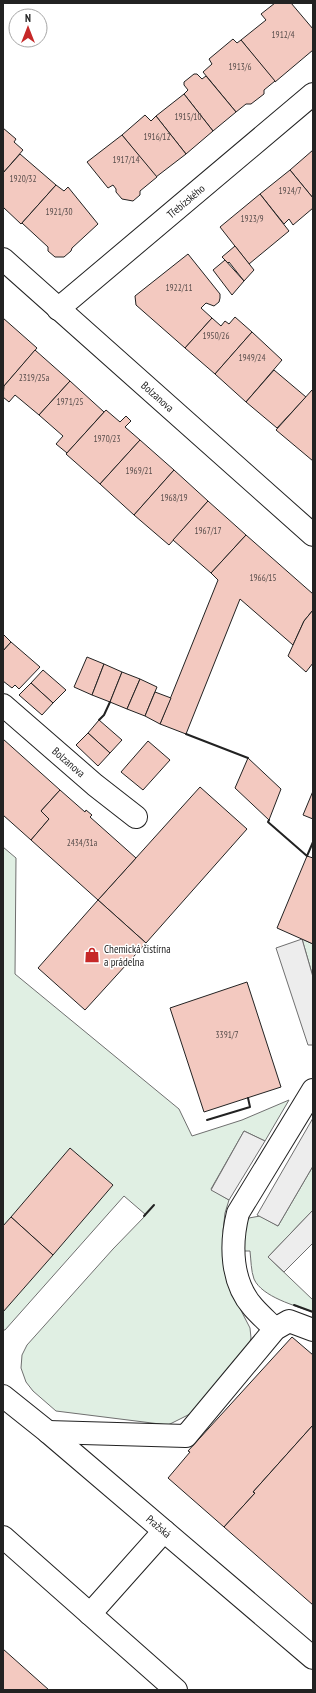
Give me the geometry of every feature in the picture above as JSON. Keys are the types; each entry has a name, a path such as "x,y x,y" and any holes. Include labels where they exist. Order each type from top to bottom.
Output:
{"street":[{"name":"Třebízského","path":"58,309 313,94"},
{"name":"Bolzanova","path":"3,259 313,535"},
{"name":"Bolzanova","path":"3,705 95,785 136,817"},
{"path":"275,1329 253,1307 241,1290 236,1275 234,1231 238,1214 313,1090"},
{"path":"48,1432 186,1436 275,1329 289,1321 313,1330"},
{"name":"Pražská","path":"3,1396 48,1432 313,1658"},
{"path":"90,1614 164,1531"},
{"path":"3,1537 176,1690"}],"green space":[{"path":"3,847 16,858 15,974 179,1109 192,1136 242,1120 289,1100 265,1141 244,1131 211,1189 229,1200 225,1213 223,1231 229,1287 250,1328 251,1338 249,1346 192,1413 168,1425 56,1411 33,1391 26,1382 21,1368 22,1355 27,1345 113,1249 146,1215 124,1196 5,1330 3,1330"},
{"path":"302,939 313,944 313,977"},
{"path":"313,1166 313,1210 268,1257 313,1300 313,1312 280,1300 264,1291 258,1285 253,1276 250,1251 243,1251 243,1228 249,1218 260,1216 278,1226"}],"shaded area":[{"path":"302,939 313,977 313,1045 308,1045 276,948"},
{"path":"313,1118 313,1166 278,1226 257,1215"},
{"path":"244,1131 265,1141 229,1200 211,1190"},
{"path":"313,1210 313,1243 284,1272 268,1257"}],"building":[{"path":"275,3 291,3 313,29 313,50 275,82 241,40 266,20 261,14"},
{"path":"233,39 237,43 241,40 275,81 264,90 264,94 251,104 246,104 236,112 203,72 212,64 209,59"},
{"path":"194,74 197,74 202,79 206,76 236,112 213,131 184,94 188,90 184,85 184,82"},
{"path":"184,94 213,131 186,154 156,116"},
{"path":"145,115 151,121 156,116 186,154 156,177 122,135"},
{"path":"3,128 16,139 14,142 23,150 3,173"},
{"path":"122,135 157,177 140,191 140,195 133,201 122,199 116,192 113,185 108,188 87,162"},
{"path":"313,150 313,198 290,170"},
{"path":"20,154 56,185 21,224 3,207 3,173"},
{"path":"290,170 313,198 313,208 293,225 289,219 284,224 260,194"},
{"path":"56,185 64,191 68,187 98,224 64,257 55,257 48,251 48,247 22,223"},
{"path":"260,194 289,231 249,264 220,227"},
{"path":"235,246 254,270 244,281 229,262 228,263 222,257"},
{"path":"188,254 220,294 220,298 219,302 214,306 206,303 201,308 212,318 185,348 136,305 135,296"},
{"path":"225,260 244,281 232,295 213,270"},
{"path":"235,317 252,332 215,374 185,348 212,318 221,326 225,321 229,324"},
{"path":"3,318 37,348 4,386 3,390"},
{"path":"252,332 282,360 246,402 215,374"},
{"path":"35,350 70,381 39,415 15,395 9,402 3,397 4,386"},
{"path":"274,370 306,397 277,428 246,402"},
{"path":"70,381 104,412 67,453 56,444 63,436 39,415"},
{"path":"312,390 313,391 313,461 276,430"},
{"path":"106,410 120,422 126,416 131,421 125,427 140,440 100,484 66,454"},
{"path":"140,440 174,470 134,515 100,484"},
{"path":"174,470 208,501 169,545 134,515"},
{"path":"208,501 246,535 211,573 173,540"},
{"path":"246,535 313,594 313,610 304,621 293,645 240,599 186,734 160,724 218,580 211,573"},
{"path":"313,610 313,663 306,672 288,656 304,621"},
{"path":"3,634 11,642 3,651"},
{"path":"11,642 40,667 19,689 15,685 12,688 3,681 3,651"},
{"path":"87,657 104,664 92,695 74,687"},
{"path":"104,664 122,672 110,702 92,695"},
{"path":"43,670 66,690 53,703 31,683"},
{"path":"122,672 140,679 127,709 110,702"},
{"path":"140,679 157,687 145,716 127,709"},
{"path":"31,683 53,703 42,715 19,695"},
{"path":"155,692 171,698 160,724 145,716"},
{"path":"99,720 122,740 110,753 88,733"},
{"path":"88,733 110,753 98,766 76,745"},
{"path":"3,739 60,790 41,811 49,819 31,840 3,815"},
{"path":"148,741 170,760 143,790 121,772"},
{"path":"248,758 281,789 269,820 235,788"},
{"path":"200,787 247,829 146,943 98,900"},
{"path":"60,790 85,812 86,810 92,815 90,817 136,858 98,900 31,840 49,819 41,811"},
{"path":"313,791 313,819 303,815"},
{"path":"307,856 313,858 313,944 277,928"},
{"name":"Chemická čistírna a prádelna","path":"98,900 146,943 85,1010 38,968"},
{"path":"247,982 281,1087 204,1112 170,1008"},
{"path":"70,1148 113,1185 53,1255 11,1217"},
{"path":"11,1217 53,1255 3,1312 3,1226"},
{"path":"292,1337 313,1355 313,1425 224,1527 168,1478 190,1452 188,1451"},
{"path":"313,1425 313,1605 224,1527"},
{"path":"3,1649 49,1690 3,1690"}],"wall":[{"path":"99,720 104,715 110,702"},
{"path":"186,734 248,758"},
{"path":"269,820 268,822 307,856 313,842"},
{"path":"207,1120 250,1107 248,1098"},
{"path":"144,1216 154,1205"},
{"path":"294,1305 313,1312"}],"place":[{"name":"Chemická čistírna a prádelna","path":"92,955"}]}
